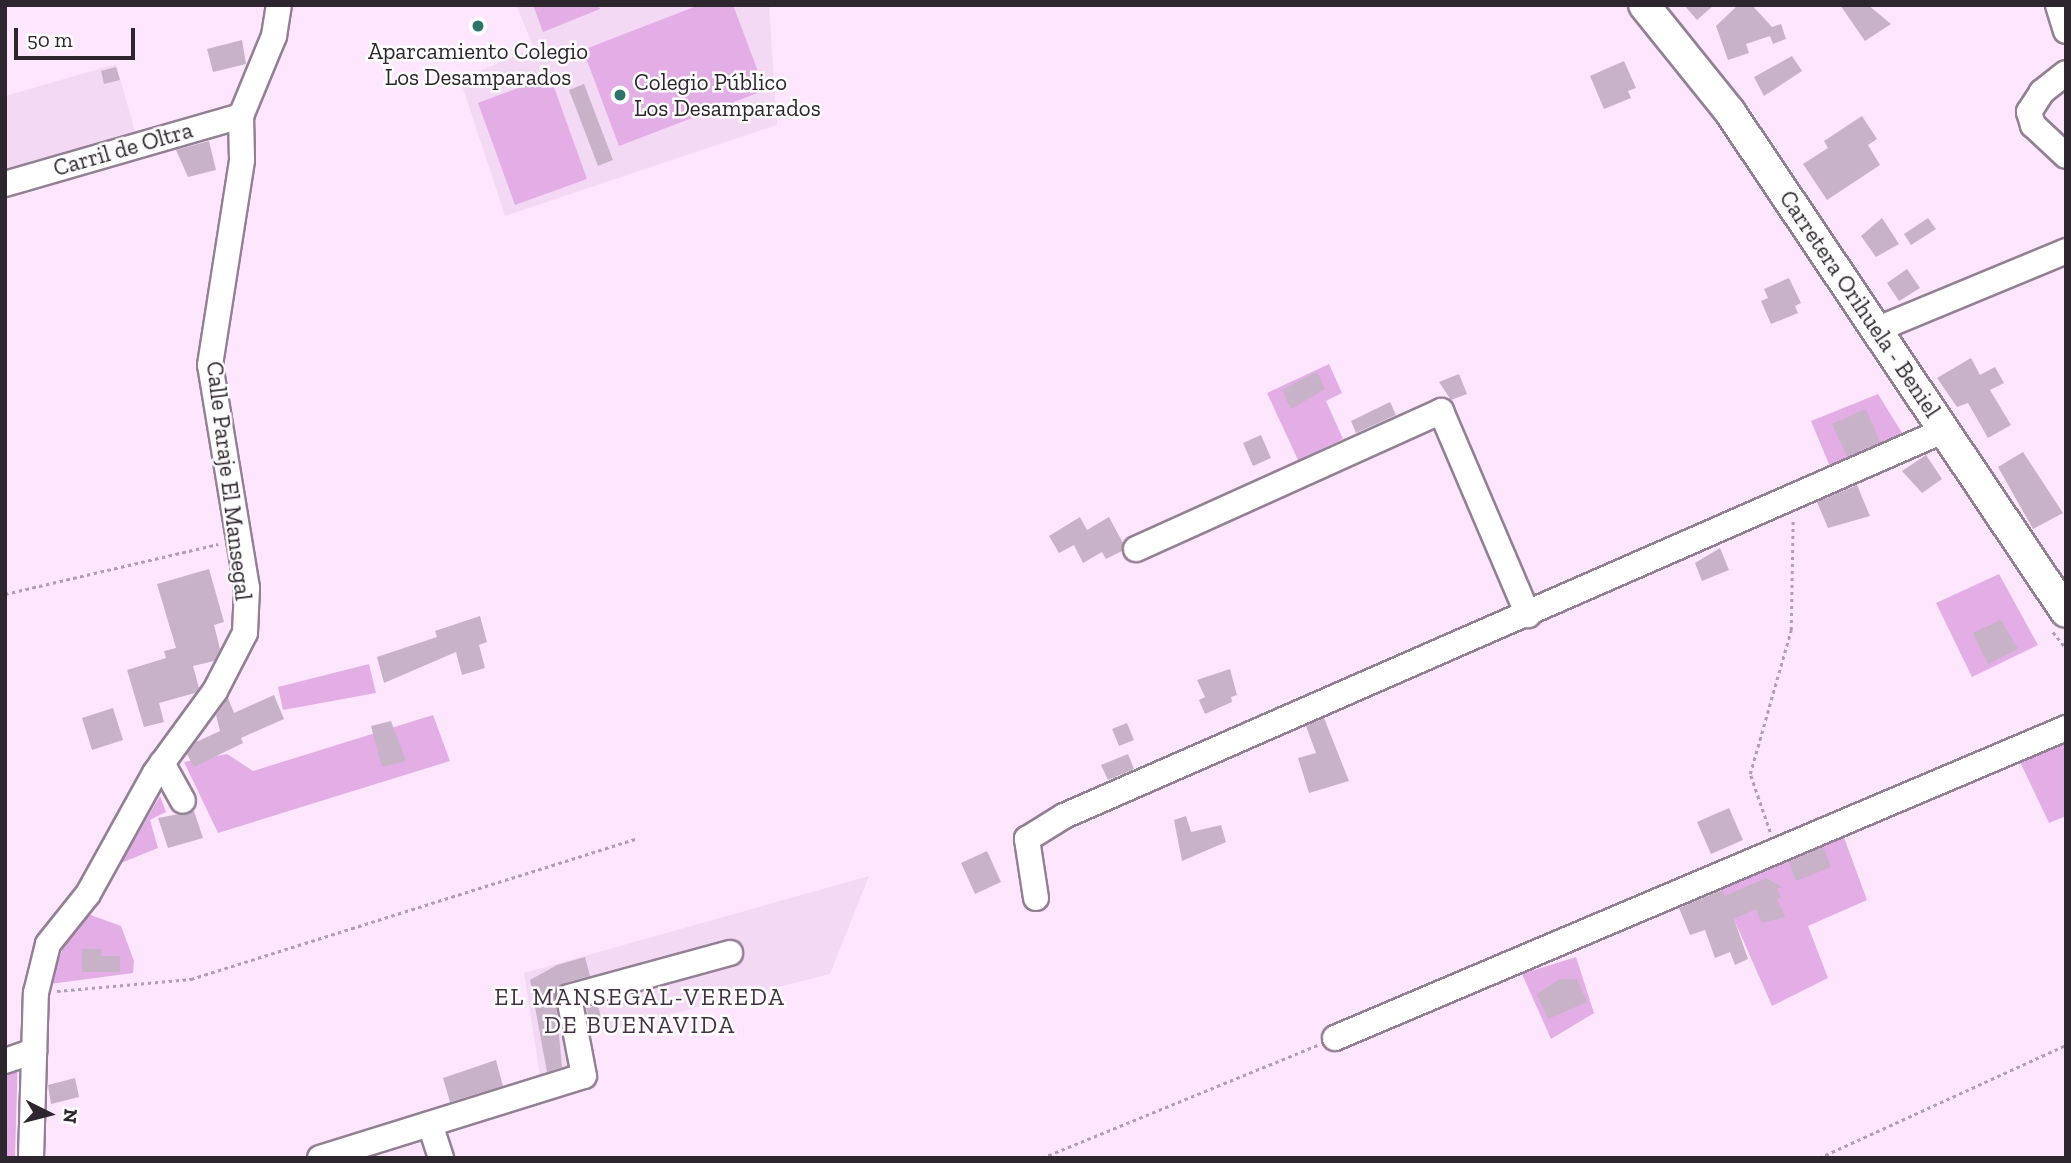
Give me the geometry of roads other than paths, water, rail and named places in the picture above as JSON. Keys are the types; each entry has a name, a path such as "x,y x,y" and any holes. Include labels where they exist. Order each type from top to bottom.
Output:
{"main road":[{"name":"Carretera Orihuela - Beniel","path":"1644,5 1730,112 2066,612"}],"street":[{"name":"Calle Paraje El Mansegal","path":"31,1158 36,993 48,944 88,894 162,763 215,691 245,633 247,588 210,365 242,160 242,116 274,36 279,5"},
{"path":"2058,5 2066,32"},
{"path":"2066,74 2042,92 2029,112 2033,125 2066,156"},
{"name":"Carril de Oltra","path":"5,184 242,116"},
{"path":"1878,329 2066,251"},
{"path":"1136,549 1441,411 1528,615"},
{"path":"1036,898 1027,839 1064,816 1528,615 1945,430"},
{"path":"1335,1038 1777,848 2066,728"},
{"path":"162,763 183,801"},
{"path":"320,1158 584,1076 569,997 730,953"},
{"path":"5,1061 34,1051"},
{"path":"430,1124 441,1158"}],"place":[{"name":"Aparcamiento Colegio Los Desamparados","path":"478,26"},
{"name":"Colegio Público Los Desamparados","path":"620,95"}],"district":[{"name":"EL MANSEGAL-VEREDA DE BUENAVIDA","path":"640,1011"}]}
